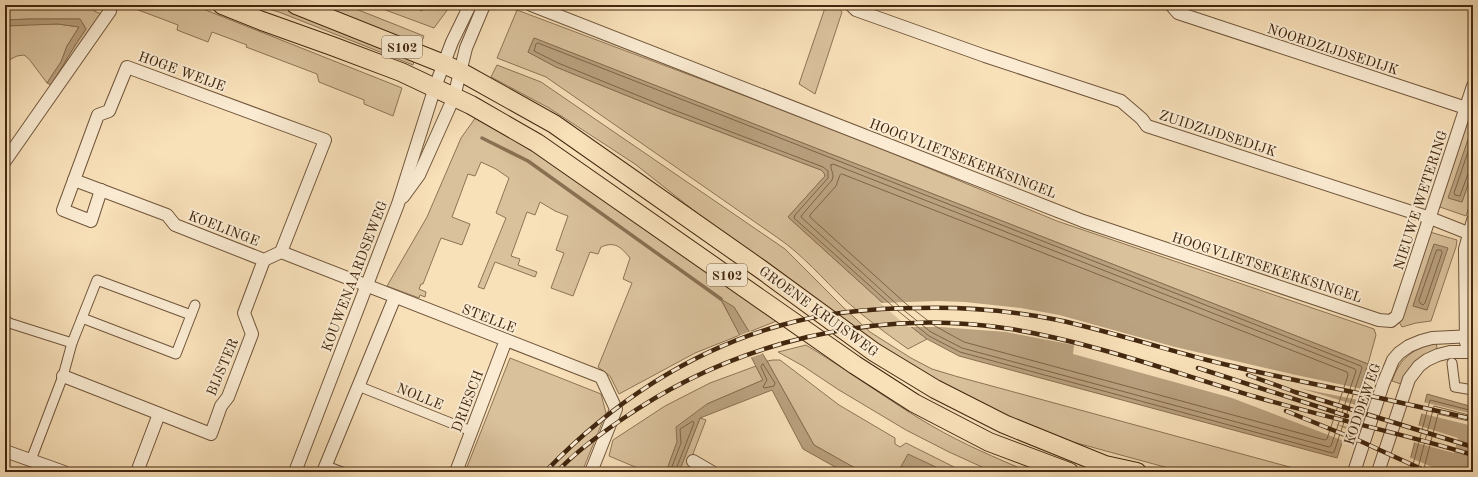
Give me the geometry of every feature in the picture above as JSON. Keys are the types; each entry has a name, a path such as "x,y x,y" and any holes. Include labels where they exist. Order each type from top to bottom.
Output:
{"main road":[{"name":"GROENE KRUISWEG","path":"222,5 401,72 454,97 537,143 855,365 914,403 989,442 1068,472"},
{"name":"GROENE KRUISWEG","path":"296,5 444,64 554,124 762,270 874,352 935,389 1004,424 1105,465 1137,472"}],"street":[{"path":"435,87 452,42 470,5"},
{"path":"398,204 419,175 454,97 466,48 484,5"},
{"name":"HOOGVLIETSEKERKSINGEL","path":"531,5 1100,227 1379,320 1391,321"},
{"name":"ZUIDZIJDSEDIJK","path":"851,5 856,10 985,56 1121,101 1142,118 1147,126 1430,218 1471,234"},
{"name":"NOORDZIJDSEDIJK","path":"1172,5 1178,13 1466,108"},
{"path":"5,161 110,11"},
{"name":"HOGE WEIJE","path":"101,190 91,221 63,210 98,115 109,110 127,66 325,140 281,252"},
{"name":"NIEUWE WETERING","path":"1391,321 1397,316 1473,86"},
{"name":"KOUWENAARDSEWEG","path":"295,472 398,204 435,87"},
{"name":"KOELINGE","path":"74,180 167,215 175,225 264,260 281,252"},
{"path":"1378,472 1408,379 1427,360 1438,355 1450,352 1469,352 1464,249 1471,234 1473,220"},
{"path":"281,252 367,286"},
{"name":"BIJSTER","path":"63,376 211,434 221,406 228,397 252,334 244,313 264,260"},
{"path":"31,460 63,376 72,343 96,280 191,315"},
{"name":"STELLE","path":"367,286 601,378 616,409 591,472"},
{"path":"342,472 325,469 394,297"},
{"path":"82,318 176,354 195,305"},
{"path":"6,324 72,343"},
{"name":"KODDEWEG","path":"1354,472 1382,384 1393,360 1409,346 1421,341 1432,338 1469,336"},
{"name":"DRIESCH","path":"456,472 506,340"},
{"path":"1452,363 1455,387 1473,390"},
{"name":"NOLLE","path":"358,386 471,431"},
{"path":"137,472 159,414"},
{"path":"5,451 64,472"},
{"path":"693,461 712,472"}],"shaded area":[{"path":"5,5 103,5 95,6 94,11 104,15 52,86 51,85 86,29 80,19 5,20"},
{"path":"125,5 193,5 402,88 393,116 364,104 364,100 319,82 317,74 246,47 247,45 212,32 208,42 177,30 178,25"},
{"path":"254,5 276,5 415,59 413,65 279,12"},
{"path":"322,5 346,5 424,36 420,46 326,9"},
{"path":"372,5 408,5 422,11 425,5 451,5 434,28"},
{"path":"826,5 836,5 842,12 815,94 799,84"},
{"path":"517,10 836,130 1057,221 1374,329 1376,335 1368,364 534,38 528,52 556,67 665,111 821,170 825,176 788,217 895,314 927,339 908,349 853,307 804,260 778,238 546,77 497,58"},
{"path":"58,24 79,27 67,46 61,62 47,83 29,59 24,55 17,56 5,62 5,26"},
{"path":"497,65 541,82 785,249 870,332 911,358 932,369 1308,472 1183,472 1051,436 956,392 903,361 865,336 721,232 635,164 549,108 491,77"},
{"path":"1473,98 1473,125 1449,198 1462,202 1473,170 1473,196 1466,216 1437,206"},
{"path":"476,117 533,148 779,320 749,332 734,307 721,300 740,335 695,353 619,394 610,376 598,367 632,283 623,279 630,258 621,248 614,245 606,245 601,247 598,254 590,252 573,296 551,288 564,253 556,250 568,216 555,211 540,202 535,215 527,212 511,256 520,259 518,265 537,272 535,277 495,262 484,289 478,287 506,218 496,213 509,178 496,169 481,162 475,176 468,174 452,217 470,224 462,245 441,238 423,284 421,284 419,289 426,292 425,297 420,295 419,298 387,286 427,217 461,138"},
{"path":"1430,232 1457,240 1431,321 1402,327 1399,322","holes":["1434,244 1427,310 1413,306"]},
{"path":"1436,341 1437,349 1401,384 1392,381 1399,366 1408,355"},
{"path":"806,345 944,433 1029,472 993,472 949,452 906,430 778,352"},
{"path":"510,358 601,394 606,413 582,472 465,472"},
{"path":"780,360 839,405 895,438 895,444 900,447 906,443 964,472 936,472 937,468 908,455 898,472 862,472 814,445 767,361"},
{"path":"756,366 763,380 707,404 677,442 666,472 647,472 609,456 613,440 665,406 710,383"},
{"path":"700,418 706,420 686,472 679,472"}],"water":[{"path":"80,19 86,29 51,85 47,83 61,62 67,46 79,27 58,24 5,26 5,20"},
{"path":"534,38 1368,364 1337,458 959,356 927,339 895,314 788,217 825,176 821,170 665,111 556,67 528,52"},
{"path":"1473,125 1473,170 1462,202 1448,198"},
{"path":"1434,244 1448,248 1427,310 1413,306"},
{"path":"721,299 734,307 767,361 814,445 862,472 844,472 803,449 772,390 700,418 679,472 666,472 677,442 676,427 707,404 763,380"},
{"path":"1427,394 1473,407 1473,472 1407,472"},
{"path":"908,454 938,468 936,472 898,472"}],"pier":[{"path":"937,301 965,302 1021,308 1059,315 1175,347 1362,389 1358,400 1299,388 1356,405 1349,427 1335,424 1348,430 1344,441 1232,398 1073,354 1074,345 1006,332 940,327 908,327 880,303"},
{"path":"751,331 764,353 750,358 738,336"},
{"path":"1423,402 1473,414 1473,426 1420,413"},
{"path":"1417,425 1458,438 1454,453 1413,442"},
{"path":"1409,457 1444,472 1415,472 1406,468"}],"waterway":[{"path":"482,138 528,161 721,299"}],"railway":[{"path":"545,472 570,447 625,402 654,382 716,349 748,336 782,325 833,314 885,309 972,309 1024,314 1058,320 1226,365 1473,419"},
{"path":"557,472 579,451 621,420 664,393 710,370 758,351 807,337 858,328 909,323 960,323 1011,329 1073,342 1135,359 1256,397 1473,455"},
{"path":"1198,368 1347,416"},
{"path":"1248,375 1295,392 1473,447"},
{"path":"1286,411 1360,441 1428,472"}]}
